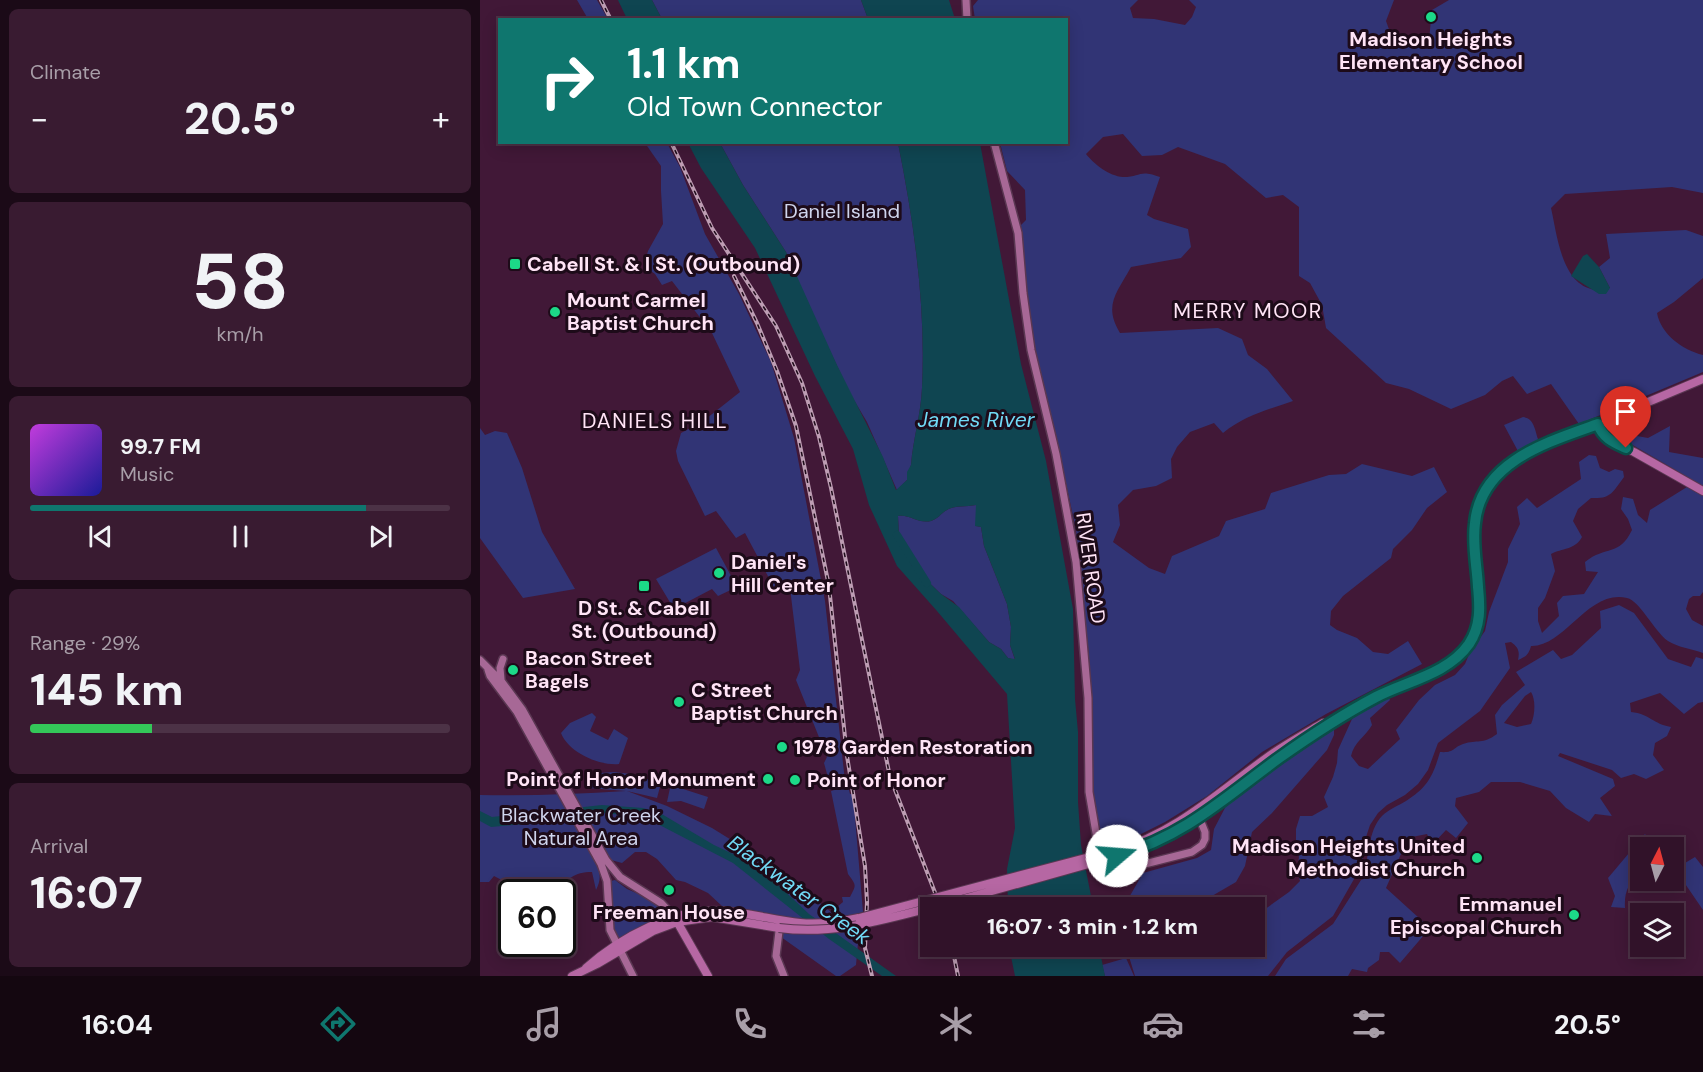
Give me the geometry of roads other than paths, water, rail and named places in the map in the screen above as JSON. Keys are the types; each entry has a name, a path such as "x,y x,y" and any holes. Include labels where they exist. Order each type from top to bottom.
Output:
{"main road":[{"path":"676,919 705,917 759,924 849,920 1154,843 1321,730 1377,697 1450,663 1461,653 1472,639 1479,620 1474,530 1476,512 1486,489 1496,474 1522,456 1703,379"},
{"path":"1601,423 1601,432 1606,438 1703,491"},
{"path":"967,897 1116,853"},
{"path":"572,976 586,968 606,951 618,948 656,924 706,910 757,916 780,924 816,931 847,928 920,910"},
{"path":"676,919 708,976"}],"street":[{"path":"966,0 967,18"},
{"name":"RIVER ROAD","path":"995,144 1018,233 1031,350 1056,454 1076,562 1088,698 1089,792 1100,852 1109,866 1121,870 1186,854 1199,848 1205,839 1198,814"},
{"path":"503,659 500,674 502,682 604,862 620,877 661,903 676,919"},
{"path":"480,660 502,682"},
{"path":"488,670 490,676 511,698"},
{"path":"604,862 610,930 633,976"},
{"path":"607,881 612,877 633,886"},
{"path":"780,924 776,956 784,976"}],"water":[{"path":"618,0 652,0 661,18 627,18"},
{"path":"861,0 949,0 955,18 868,18"},
{"path":"689,144 721,144 743,185 786,252 837,365 883,457 896,490 907,480 907,472 911,465 921,398 923,357 918,264 898,144 980,144 1021,364 1046,461 1073,609 1078,732 1078,802 1081,845 1091,897 1008,897 1007,869 1015,828 1007,694 897,566 869,505 853,449 815,376 755,248 701,168","holes":["976,505 975,526 981,527 984,546 1007,604 1011,627 1010,645 1015,659 1008,658 1001,649 989,642 959,607 941,594 912,566 906,548 899,537 898,516 926,522 936,519 950,508"]},
{"path":"1587,254 1599,267 1610,288 1606,294 1599,294 1571,276 1583,256"},
{"path":"602,805 643,808 660,813 714,845 750,862 809,914 896,976 882,976 829,939 733,863 646,818 605,813 588,818 491,827 480,821 480,811 492,817"},
{"path":"1011,957 1101,957 1105,976 1015,976"}],"waterway":[{"name":"James River","path":"897,535 927,583"}],"railway":[{"path":"601,0 610,18"},
{"path":"672,144 712,228 776,326 802,383 819,437 831,488 890,777 937,897"},
{"path":"734,276 777,371 796,426 829,586 847,756 865,866 867,902 865,948 872,976"},
{"path":"954,957 958,976"}],"place":[{"name":"Madison Heights Elementary School","path":"1431,17"},
{"name":"Cabell St. & I St. (Outbound)","path":"515,264"},
{"name":"Mount Carmel Baptist Church","path":"555,312"},
{"name":"Daniel's Hill Center","path":"719,573"},
{"name":"D St. & Cabell St. (Outbound)","path":"644,586"},
{"name":"Bacon Street Bagels","path":"513,670"},
{"name":"C Street Baptist Church","path":"679,702"},
{"name":"1978 Garden Restoration","path":"782,747"},
{"name":"Point of Honor Monument","path":"768,779"},
{"name":"Point of Honor","path":"795,780"},
{"name":"Madison Heights United Methodist Church","path":"1477,858"},
{"name":"Freeman House","path":"669,890"},
{"name":"Emmanuel Episcopal Church","path":"1574,915"}],"district":[{"name":"MERRY MOOR","path":"1248,311"},
{"name":"DANIELS HILL","path":"655,421"}],"park label":[{"name":"Daniel Island","path":"842,211"},
{"name":"Blackwater Creek Natural Area","path":"581,826"}],"water label":[{"name":"Blackwater Creek","path":"799,890"}]}
